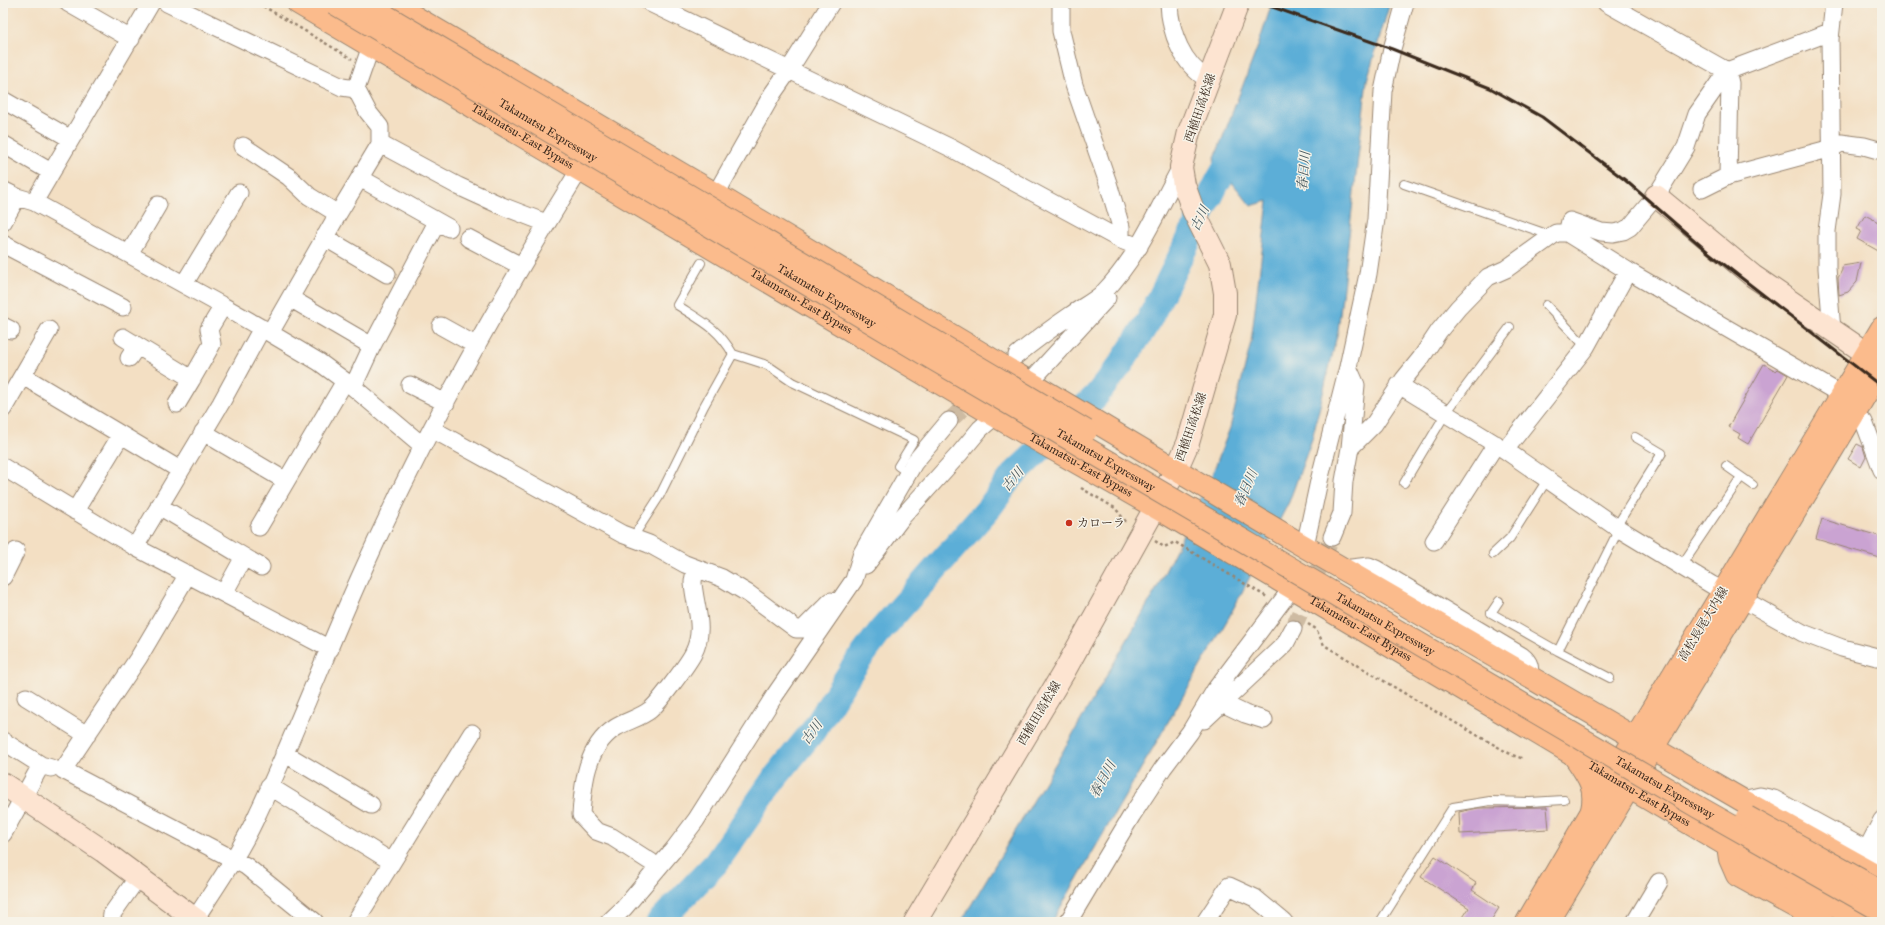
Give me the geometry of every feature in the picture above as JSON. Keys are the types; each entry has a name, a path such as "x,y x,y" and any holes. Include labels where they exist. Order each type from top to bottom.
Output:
{"main road":[{"name":"Takamatsu-East Bypass","path":"298,3 1000,419 1164,512 1278,591 1573,754 1728,846 1866,922"},
{"name":"Takamatsu Expressway","path":"334,3 935,360 1698,807 1882,911"},
{"name":"Takamatsu Expressway","path":"364,3 942,344 1341,584 1697,789 1882,892"},
{"path":"391,3 717,195 1033,386 1300,544 1344,568 1742,800 1882,878"},
{"name":"西植田高松線","path":"915,922 1065,670 1164,512 1183,474 1188,443 1225,315 1225,293 1220,264 1193,210 1183,176 1189,132 1238,3"},
{"path":"1656,196 1753,276 1877,362"},
{"name":"高松長尾大内線","path":"1732,595 1852,414 1877,362 1882,328"},
{"name":"高松長尾大内線","path":"1548,922 1621,782 1732,595 1842,395 1877,362"},
{"path":"1573,754 1588,776 1593,789 1594,799 1592,810"},
{"name":"高松長尾大内線","path":"1527,922 1592,810 1621,782"},
{"path":"3,784 103,851 138,877 189,919"},
{"path":"1728,846 1730,859 1737,875 1823,922"}],"street":[{"path":"68,3 131,39"},
{"path":"34,202 151,3"},
{"path":"167,3 342,87 356,89"},
{"path":"650,3 952,148 1121,240 1139,247"},
{"path":"717,195 722,183 773,93 790,70 831,3"},
{"path":"1061,3 1061,31 1074,84 1108,183 1121,227 1121,240"},
{"path":"1169,3 1170,16 1176,42 1199,74 1209,80"},
{"path":"1300,544 1319,481 1348,367 1368,274 1376,219 1383,91 1392,49 1405,3"},
{"path":"1832,331 1827,268 1827,231 1832,194 1830,32 1834,3"},
{"path":"1610,4 1727,71 1730,83 1728,176"},
{"path":"1350,448 1374,424 1443,326 1488,277 1506,269 1562,233 1570,221 1601,232 1613,233 1623,231 1630,227 1656,196 1686,147 1697,114 1727,71 1830,32"},
{"path":"135,547 180,470 266,330 290,298 324,237 380,144 380,127 368,112 356,89 371,46"},
{"path":"4,103 71,139"},
{"path":"1702,189 1728,176 1832,148 1841,143 1864,146 1882,151"},
{"path":"3,144 51,172"},
{"path":"380,144 458,186 502,206 546,223"},
{"path":"243,146 269,173 289,177 309,196 338,214"},
{"path":"189,919 233,860 258,814 364,568 422,446 521,266 580,169"},
{"path":"1033,386 1105,301 1152,225 1162,201 1183,176"},
{"path":"260,527 286,481 349,384 443,225 360,178"},
{"path":"184,284 239,192"},
{"path":"3,222 10,194 34,202 266,330 319,362 349,384 422,446"},
{"path":"129,254 158,205"},
{"path":"1562,233 1842,395"},
{"path":"324,237 387,274"},
{"path":"468,238 521,266"},
{"path":"3,244 123,307"},
{"path":"1017,355 1044,333 1102,294 1128,264"},
{"path":"1434,541 1500,447 1586,347 1628,271"},
{"path":"290,298 372,346"},
{"path":"177,404 212,344 209,329 223,306"},
{"path":"441,326 477,346"},
{"path":"3,409 49,330"},
{"path":"129,347 192,379"},
{"path":"1332,537 1342,513 1344,481 1350,448 1356,385 1348,367"},
{"path":"23,376 180,470"},
{"path":"410,385 446,403"},
{"path":"1400,385 1500,447 1618,528 1732,595 1803,632 1842,648 1877,657 1882,656"},
{"path":"1852,414 1864,422 1882,470"},
{"path":"607,922 624,908 674,849 688,830 775,695 854,580 903,516 960,454 980,429 1000,419"},
{"path":"854,580 862,553 914,463 949,422"},
{"path":"432,429 622,534 635,537 685,564 722,578 749,594 796,629 803,629 838,594 844,596"},
{"path":"203,432 286,481"},
{"path":"75,511 121,435"},
{"path":"3,466 135,547 330,648"},
{"path":"159,506 261,567"},
{"path":"3,577 16,551"},
{"path":"224,593 244,557"},
{"path":"651,862 612,837 596,831 581,816 583,782 591,759 601,742 615,729 652,709 693,653 700,629 699,610 693,582 696,568"},
{"path":"63,770 139,657 188,574"},
{"path":"1068,922 1132,815 1162,768 1190,732 1278,591"},
{"path":"1190,732 1285,644 1298,625"},
{"path":"26,698 87,735"},
{"path":"1222,703 1245,714 1264,720"},
{"path":"355,922 472,734"},
{"path":"3,741 41,765 63,770 246,866 315,922"},
{"path":"284,753 371,805"},
{"path":"3,834 41,765"},
{"path":"269,786 392,862"},
{"path":"1742,800 1760,796 1774,799 1882,858"},
{"path":"1867,849 1882,820"},
{"path":"607,922 651,862 677,836 688,830"},
{"path":"111,922 112,914 138,877"},
{"path":"1636,922 1660,882"},
{"path":"1205,922 1229,886 1255,898 1284,922"}],"lane":[{"path":"1404,184 1544,233 1562,233"},
{"path":"701,263 677,305 716,330 725,339 733,354 767,365 792,382 914,440 898,466 908,473"},
{"path":"1546,306 1586,347"},
{"path":"1404,483 1446,413 1510,327"},
{"path":"635,537 637,531 659,497 704,406 733,354"},
{"path":"1558,651 1618,528 1662,453 1635,437"},
{"path":"1726,466 1753,485"},
{"path":"1681,566 1741,477"},
{"path":"1493,554 1510,538 1547,480"},
{"path":"1499,601 1491,613 1558,651 1610,678"},
{"path":"1380,922 1453,807 1490,801 1530,802 1564,800"}],"path":[{"path":"1175,542 1278,591"},
{"path":"1298,625 1316,629 1324,645 1426,706 1512,755 1524,759"}],"water":[{"name":"春日川","path":"1272,3 1390,3 1367,80 1338,331 1312,439 1289,502 1229,617 1052,922 961,922 1066,746 1157,588 1210,480 1230,428 1251,342 1268,201 1251,206 1214,160 1258,46"}],"building":[{"path":"1865,215 1882,224 1882,253 1857,239 1861,231 1857,229"},
{"path":"1861,263 1857,282 1848,292 1839,295 1838,278 1842,270 1842,266"},
{"path":"1764,364 1776,371 1778,369 1788,375 1748,444 1738,438 1740,434 1728,427"},
{"path":"1857,444 1863,447 1866,457 1861,467 1848,459"},
{"path":"1822,519 1882,537 1880,558 1816,539"},
{"path":"1547,807 1549,829 1460,834 1459,812 1478,808"},
{"path":"1435,856 1476,883 1472,890 1499,908 1490,922 1460,922 1469,908 1421,877"}],"waterway":[{"name":"古川","path":"659,922 716,863 774,779 813,731 851,671 882,629 989,508 1013,475 1096,396 1121,364 1148,322 1218,181 1241,141"}],"tunnel":[{"path":"949,421 978,394"},
{"path":"1293,629 1332,537"}],"railway":[{"path":"1261,3 1392,49 1490,88 1542,117 1625,180 1708,252 1882,387"}],"place":[{"name":"カローラ","path":"1069,523"}]}
